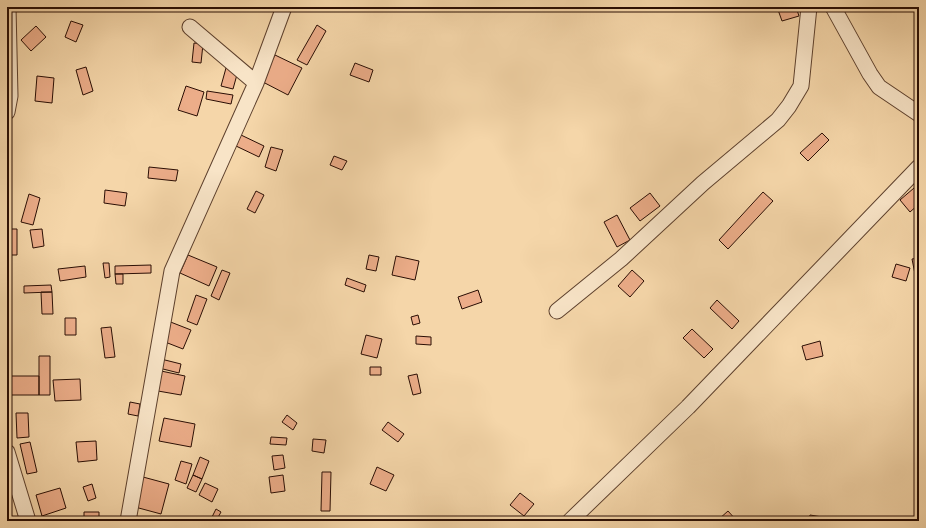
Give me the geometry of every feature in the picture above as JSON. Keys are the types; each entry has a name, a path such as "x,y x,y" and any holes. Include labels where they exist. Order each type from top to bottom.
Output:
{"street":[{"path":"7,112 10,96 8,7"},
{"path":"128,521 172,271 256,84 284,7"},
{"path":"557,311 621,259 703,184 778,120 789,106 801,86 809,7"},
{"path":"833,7 870,74 879,87 919,114"},
{"path":"190,27 256,84"},
{"path":"570,521 688,407 919,166"},
{"path":"7,452 28,521"}],"building":[{"path":"777,7 796,7 799,16 782,21"},
{"path":"71,21 83,25 76,42 65,37"},
{"path":"317,25 326,31 307,65 297,60"},
{"path":"36,26 46,37 31,51 21,40"},
{"path":"194,43 203,44 201,63 192,62"},
{"path":"275,55 302,68 288,95 261,81"},
{"path":"355,63 373,70 369,82 350,75"},
{"path":"86,67 93,91 83,95 76,70"},
{"path":"226,68 238,71 233,89 221,86"},
{"path":"37,76 54,78 52,103 35,101"},
{"path":"186,86 204,92 197,116 178,110"},
{"path":"207,91 233,95 231,104 206,99"},
{"path":"822,133 829,140 808,161 800,153"},
{"path":"241,135 264,146 259,157 236,146"},
{"path":"271,147 283,150 276,171 265,167"},
{"path":"334,156 347,161 342,170 330,165"},
{"path":"149,167 178,170 176,181 148,178"},
{"path":"914,188 919,193 919,204 910,212 900,200"},
{"path":"105,190 127,193 125,206 104,203"},
{"path":"256,191 264,195 255,213 247,209"},
{"path":"763,192 773,201 728,249 719,240"},
{"path":"650,193 660,206 640,221 630,208"},
{"path":"29,194 40,198 33,225 21,222"},
{"path":"617,215 630,240 617,247 604,222"},
{"path":"7,229 17,229 17,255 7,255"},
{"path":"42,229 44,246 33,248 30,230"},
{"path":"188,255 217,267 209,286 180,273"},
{"path":"369,255 379,257 376,271 366,269"},
{"path":"396,256 419,261 415,280 392,275"},
{"path":"919,258 919,273 915,274 912,259"},
{"path":"103,263 109,263 110,277 105,278"},
{"path":"896,264 910,268 906,281 892,277"},
{"path":"151,265 151,273 115,274 115,266"},
{"path":"85,266 86,277 60,281 58,269"},
{"path":"222,270 230,273 219,300 211,296"},
{"path":"632,270 644,281 630,297 618,286"},
{"path":"115,274 123,274 123,284 116,284"},
{"path":"347,278 366,285 364,292 345,285"},
{"path":"51,285 52,292 24,293 24,286"},
{"path":"478,290 482,302 462,309 458,297"},
{"path":"41,292 52,292 53,314 42,314"},
{"path":"196,295 207,299 197,325 187,321"},
{"path":"717,300 739,321 732,329 710,308"},
{"path":"418,315 420,323 413,325 411,317"},
{"path":"65,318 76,318 76,335 65,335"},
{"path":"168,321 191,330 183,349 160,340"},
{"path":"111,327 115,357 105,358 101,328"},
{"path":"692,329 713,349 704,358 683,338"},
{"path":"366,335 382,339 377,358 361,354"},
{"path":"416,336 431,337 431,345 416,344"},
{"path":"820,341 823,356 806,360 802,346"},
{"path":"39,356 50,356 50,395 39,395"},
{"path":"161,359 181,364 179,373 159,368"},
{"path":"370,367 381,367 381,375 370,375"},
{"path":"161,371 185,376 181,395 158,391"},
{"path":"417,374 421,393 413,395 408,376"},
{"path":"7,376 39,376 39,395 7,395"},
{"path":"80,379 81,400 55,401 53,380"},
{"path":"130,402 140,404 138,416 128,414"},
{"path":"16,413 28,413 29,437 17,438"},
{"path":"287,415 297,423 293,430 282,422"},
{"path":"164,418 195,424 191,447 159,441"},
{"path":"388,422 404,434 398,442 382,430"},
{"path":"271,437 287,438 286,445 270,444"},
{"path":"313,439 326,440 324,453 312,451"},
{"path":"96,441 97,460 78,462 76,442"},
{"path":"30,442 37,472 27,474 20,444"},
{"path":"283,455 285,468 274,470 272,456"},
{"path":"200,457 209,461 202,479 193,475"},
{"path":"181,461 192,464 186,484 175,480"},
{"path":"377,467 394,475 386,491 370,484"},
{"path":"322,472 331,472 330,511 321,511"},
{"path":"193,475 202,479 196,492 187,488"},
{"path":"283,475 285,491 271,493 269,477"},
{"path":"143,477 169,484 161,514 135,507"},
{"path":"205,483 218,489 212,502 199,495"},
{"path":"92,484 96,498 88,501 83,487"},
{"path":"60,488 66,508 42,516 36,495"},
{"path":"520,493 534,504 524,516 510,505"},
{"path":"216,509 221,512 216,521 210,521"},
{"path":"728,511 737,521 721,521 719,519"},
{"path":"84,512 99,512 99,521 84,521"},
{"path":"810,515 822,517 821,521 808,521"}]}
